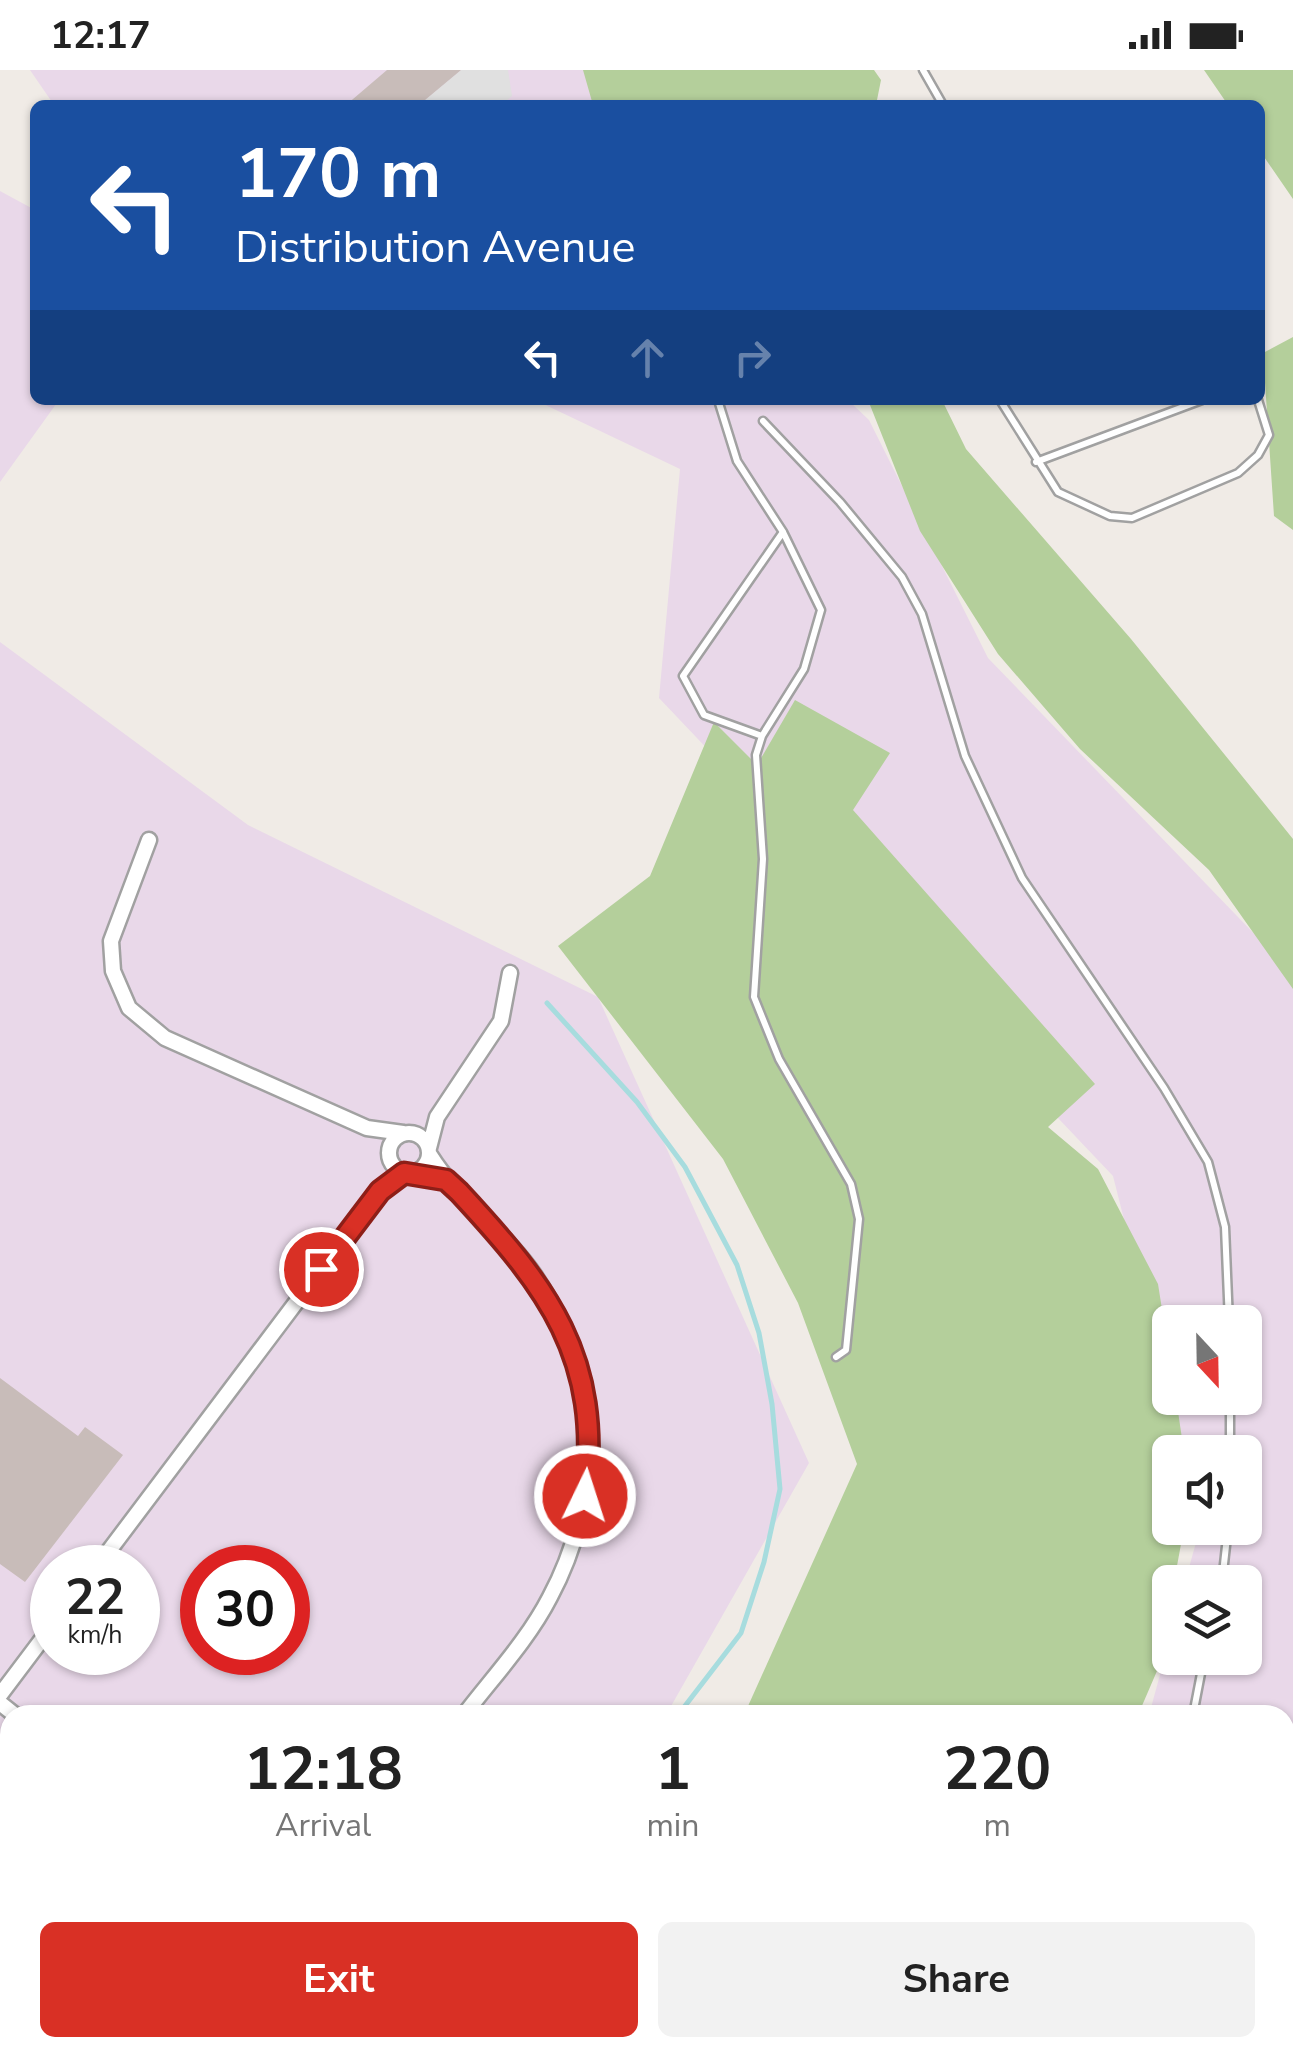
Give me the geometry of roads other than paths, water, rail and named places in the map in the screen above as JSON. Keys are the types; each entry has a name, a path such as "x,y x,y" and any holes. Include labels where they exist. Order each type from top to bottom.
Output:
{"street":[{"path":"148,840 111,941 117,985 129,1008 165,1038 368,1128 422,1137 446,1180 522,1260 555,1312 576,1364 588,1443 583,1510 562,1574 542,1612 472,1705"},
{"path":"380,1191 424,1168 436,1117 501,1021 510,973"},
{"path":"113,1545 380,1191 392,1142 436,1117"},
{"path":"368,1128 390,1158 408,1173 446,1180"},
{"path":"0,1695 30,1655"}],"lane":[{"path":"923,70 941,100"},
{"path":"720,405 737,461 783,532 821,610 820,625 804,670 762,736 756,755 762,859 754,998 779,1059 851,1184 860,1219 846,1350 836,1358"},
{"path":"1003,405 1058,492 1110,516 1132,518 1238,474 1258,455 1268,435 1259,405"},
{"path":"1036,462 1189,405"},
{"path":"763,421 851,514 902,577 922,614 965,756 1022,878 1164,1088 1208,1162 1225,1227 1228,1305"},
{"path":"762,736 704,715 683,676 783,532"},
{"path":"1195,1705 1201,1675"}],"waterway":[{"path":"547,1003 637,1102 685,1167 737,1265 759,1333 772,1404 780,1489 764,1562 741,1633 686,1705"}]}
